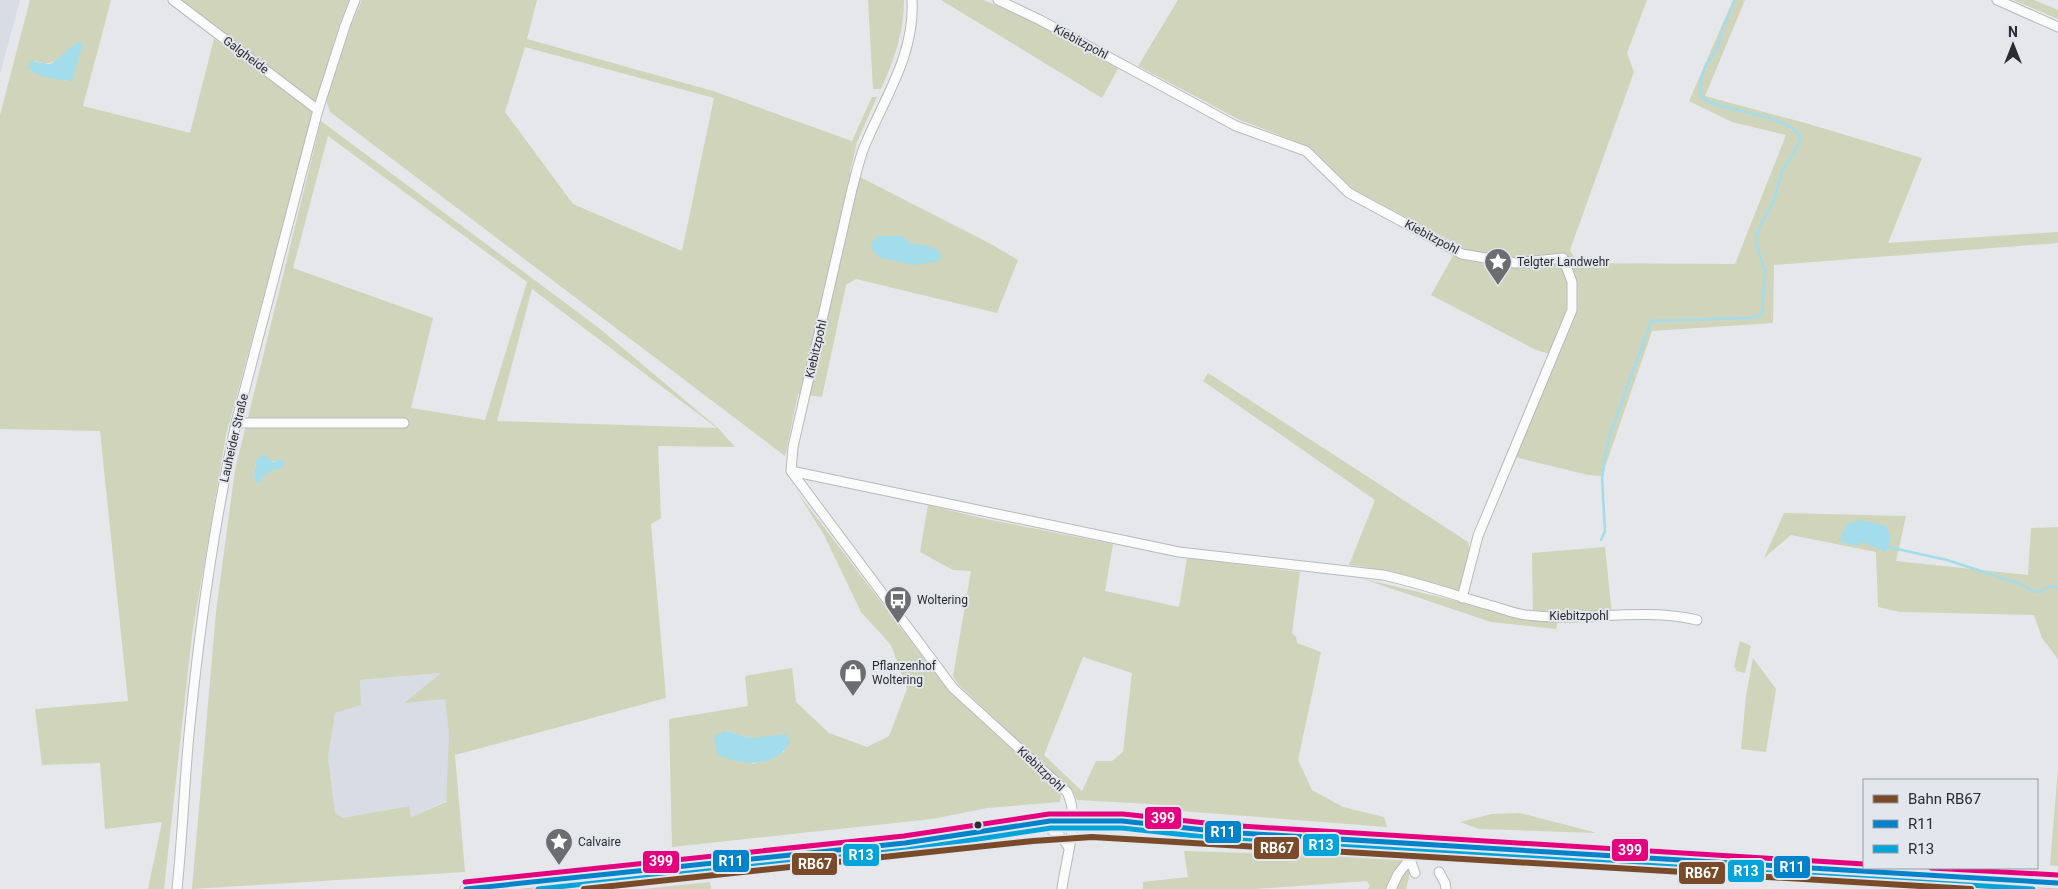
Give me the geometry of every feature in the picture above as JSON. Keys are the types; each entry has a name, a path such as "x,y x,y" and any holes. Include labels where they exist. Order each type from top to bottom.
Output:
{"main road":[{"path":"466,889 905,842 1038,822 1072,820 1122,820 1223,832 2058,883"}],"street":[{"name":"Galgheide","path":"173,0 318,110"},
{"name":"Lauheider Straße","path":"177,889 188,747 201,626 226,469 236,423 318,110 344,26 355,0"},
{"name":"Kiebitzpohl","path":"912,0 910,36 904,60 864,147 852,190 794,447 791,471 954,688 1067,792 1072,802 1072,820 1062,889"},
{"name":"Kiebitzpohl","path":"998,0 1040,20 1236,126 1306,151 1349,193 1462,254 1515,263 1563,258 1572,282 1572,310 1478,536 1462,598"},
{"path":"1997,0 2058,27"},
{"path":"236,423 404,423"},
{"name":"Kiebitzpohl","path":"791,471 1178,552 1363,571 1414,582 1462,598 1525,615 1588,617 1656,614 1677,615 1697,620"},
{"path":"1038,822 1055,831 1063,838 1069,848"},
{"path":"1410,843 1410,859 1415,873"},
{"path":"1391,889 1398,874 1410,859"},
{"path":"1439,872 1446,889"}],"shaded area":[{"path":"0,0 20,0 0,74"},
{"path":"442,673 405,702 445,699 449,735 446,801 411,817 409,806 341,818 335,812 328,757 335,712 361,705 360,680"}],"green space":[{"path":"30,0 111,0 83,106 190,133 214,39 314,110 226,435 192,635 164,889 148,889 162,822 105,829 100,763 42,765 35,709 128,701 100,431 0,429 0,115","holes":["77,42 67,81 31,71 35,61 43,63 54,62"]},
{"path":"177,0 349,0 315,105"},
{"path":"362,0 537,0 527,39 713,91 852,141 872,97 877,97 857,142 850,172 991,244 1018,260 997,313 856,279 846,285 822,397 798,394 785,456 330,112 326,100 351,26","holes":["525,47 714,98 682,251 573,204 505,112"]},
{"path":"868,0 904,0 904,12 897,46 881,89 873,89"},
{"path":"941,0 983,0 1022,16 1119,67 1102,98"},
{"path":"1178,0 1647,0 1627,53 1634,72 1570,250 1577,263 1735,264 1786,135 1732,122 1689,101 1733,0 1745,0 1705,96 1809,124 1922,158 1888,243 2058,232 2058,243 1774,265 1773,323 1652,331 1602,476 1588,475 1515,457 1558,356 1536,350 1431,295 1459,245 1354,190 1310,147 1240,120 1138,66"},
{"path":"2013,0 2034,0 2058,10 2058,19"},
{"path":"321,121 599,328 718,428 735,447 658,446 661,518 651,524 666,698 455,755 465,872 192,889 216,612 235,470","holes":["328,136 527,282 485,420 411,408 433,318 293,268","532,289 717,428 497,421","256,461 278,461 277,469 271,469 265,474 258,485 254,477","441,673 404,703 445,699 449,735 446,802 411,817 409,806 342,818 335,812 328,757 335,713 361,705 360,680"]},
{"path":"1208,373 1468,542 1470,554 1461,588 1454,592 1376,569 1349,565 1375,500 1203,381"},
{"path":"797,492 949,691 1061,795 1060,802 987,808 932,819 672,847 669,719 748,706 745,676 792,668 796,702 829,733 867,747 889,736 907,689 891,645 861,612 824,535","holes":["725,731 752,738 785,751 773,758 753,764"]},
{"path":"928,505 981,518 1113,544 1105,591 1179,607 1187,558 1300,572 1292,633 1296,637 1297,643 1321,652 1298,760 1312,790 1343,807 1384,817 1387,827 1168,810 1168,805 1077,800 1073,792 959,685 953,676 971,571 953,570 920,552","holes":["1083,657 1132,673 1123,752 1112,761 1096,761 1082,791 1044,755"]},
{"path":"1784,513 1906,516 1896,561 2028,575 2031,528 2058,527 2058,659 2042,638 2034,615 1900,612 1878,607 1876,552 1791,535 1764,558"},
{"path":"1605,547 1612,615 1533,613 1532,553"},
{"path":"1360,578 1494,610 1558,620 1556,629 1491,622"},
{"path":"1740,641 1751,646 1745,673 1737,671 1734,666"},
{"path":"1753,658 1776,689 1766,752 1741,749 1746,696"},
{"path":"2058,769 2058,866 2050,865"},
{"path":"1520,813 1597,833 1479,829 1460,822 1492,814"},
{"path":"1184,851 1406,858 1409,873 1406,889 1368,889 1370,886 1367,881 1255,889 1143,889 1143,882 1188,877"},
{"path":"710,882 711,889 644,889"}],"water":[{"path":"77,42 83,43 72,81 41,76 28,68 30,61 50,64 54,62"},
{"path":"902,236 911,244 925,245 938,250 941,256 939,261 913,265 878,257 872,249 871,243 876,237"},
{"path":"264,454 273,462 283,459 284,465 282,468 268,473 258,485 254,477 256,461"},
{"path":"1861,520 1886,526 1891,537 1886,552 1861,542 1856,546 1839,541 1847,524"},
{"path":"725,731 752,738 786,734 790,742 784,751 776,757 767,761 747,763 717,754 714,736"}],"waterway":[{"path":"1601,540 1605,531 1602,478 1608,440 1651,321 1747,318 1760,316 1762,313 1765,272 1756,243 1757,235 1773,203 1783,169 1794,154 1800,135 1794,129 1778,121 1717,105 1701,96 1701,78 1706,65 1718,47 1723,28 1735,0"},
{"path":"1888,547 1947,560 2021,584 2033,591 2039,592 2049,587 2058,587"}],"rail line":[{"name":"RB67","path":"584,889 1033,841 1092,837 1971,889"}],"transit line":[{"name":"399","path":"465,882 904,836 1049,814 1123,814 1224,825 1863,864"},
{"name":"R11","path":"466,889 905,843 1050,821 1122,821 1223,832 2058,883"},
{"name":"R13","path":"538,889 906,850 1051,828 1122,828 1223,839 2033,889"},
{"name":"399","path":"1949,869 2058,875"}],"place":[{"name":"Telgter Landwehr","path":"1498,286"},
{"name":"Woltering","path":"898,624"},
{"name":"Pflanzenhof Woltering","path":"853,697"},
{"name":"Calvaire","path":"559,866"}]}
